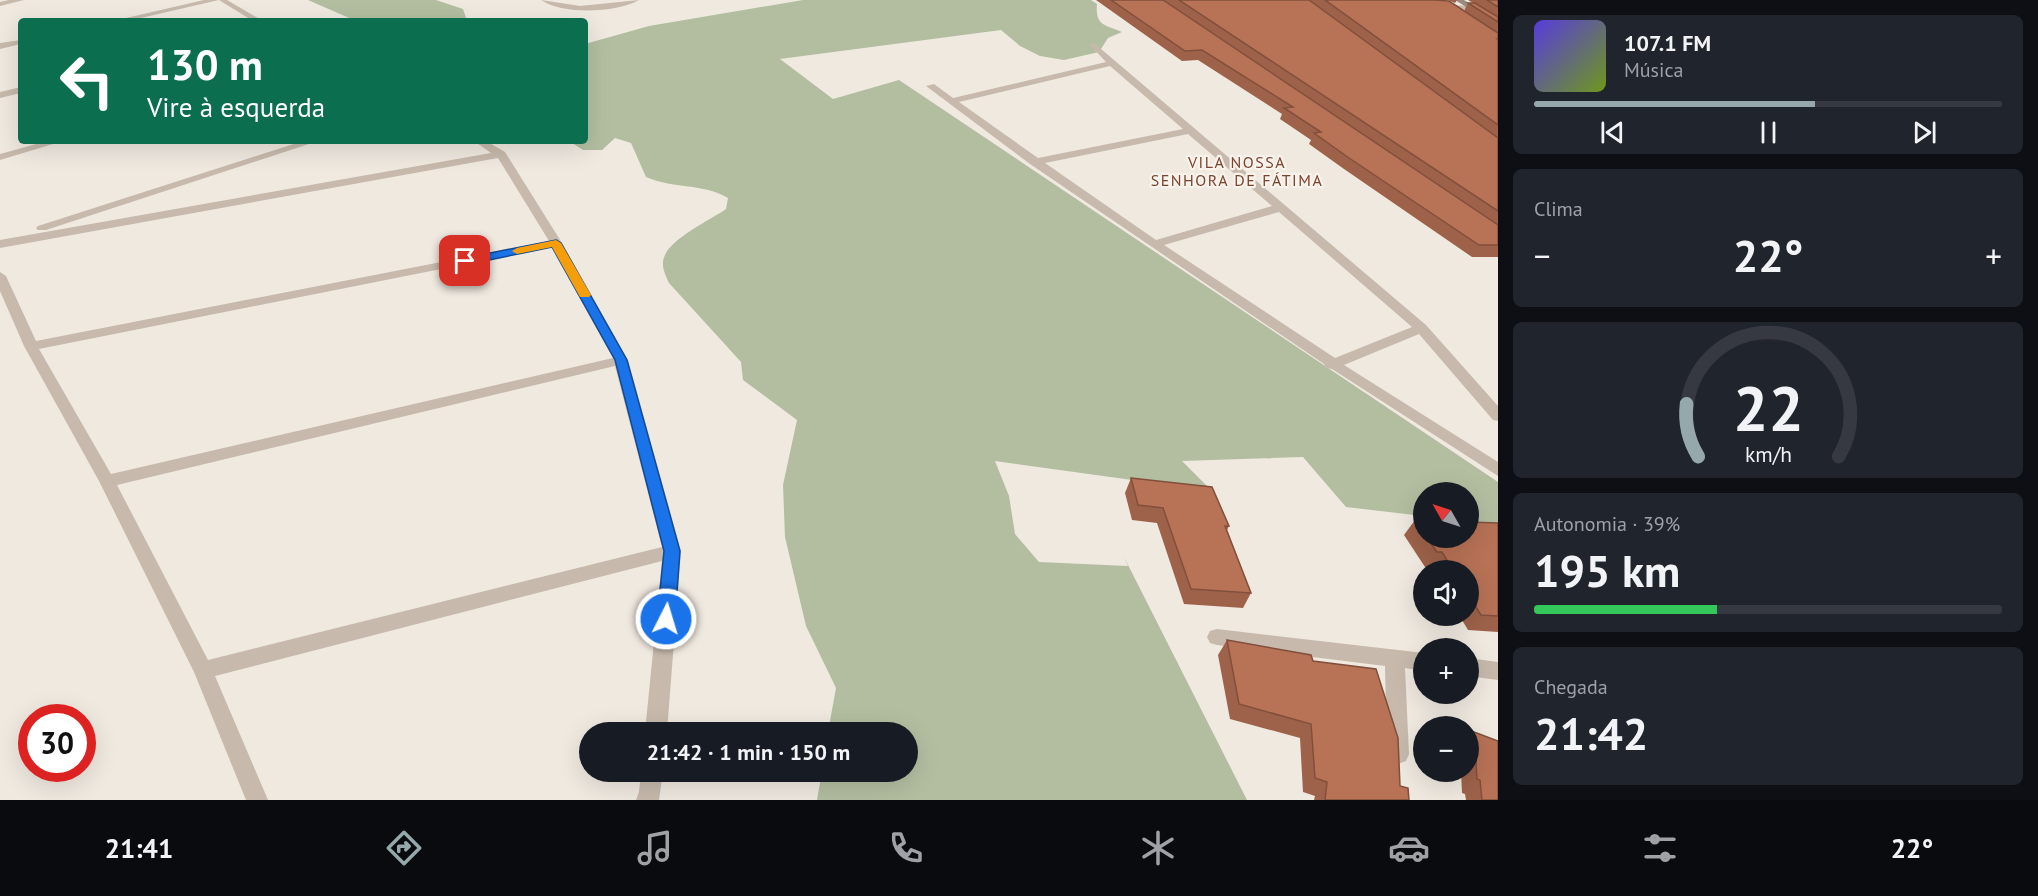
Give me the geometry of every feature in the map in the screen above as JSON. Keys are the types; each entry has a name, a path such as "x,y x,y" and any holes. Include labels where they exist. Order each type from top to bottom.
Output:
{"main road":[{"path":"1437,0 1466,20"},
{"path":"1460,0 1498,25"}],"street":[{"path":"0,4 20,0"},
{"path":"131,18 215,0"},
{"path":"222,0 254,18"},
{"path":"545,0 564,8 581,10 635,0"},
{"path":"1425,5 1470,8"},
{"path":"0,46 18,43"},
{"path":"1094,45 1279,208 1421,328 1498,416"},
{"path":"951,101 1112,63"},
{"path":"931,86 1034,162 1331,365 1498,470"},
{"path":"0,95 18,91"},
{"path":"1034,162 1191,130"},
{"path":"0,157 47,144"},
{"path":"0,243 304,144"},
{"path":"484,144 501,154 556,243 621,360 672,551 657,722"},
{"path":"0,243 501,154"},
{"path":"1155,244 1279,208"},
{"path":"32,346 556,243"},
{"path":"0,276 32,346 107,481 203,670 255,800"},
{"path":"1331,365 1421,328"},
{"path":"107,481 621,360"},
{"path":"203,670 672,551"},
{"path":"1217,637 1413,660"},
{"path":"1395,658 1399,776"},
{"path":"1479,669 1498,671"},
{"path":"647,800 650,795 651,782"}],"green space":[{"path":"308,0 436,0 463,9 466,18 349,18"},
{"path":"803,0 1091,0 1097,4 1098,17 1102,24 1122,32 1108,38 1099,52 1064,60 1040,56 1020,46 1001,30 780,59 833,99 899,80 1498,482 1498,525 1479,522 1479,482 1413,482 1413,515 1346,507 1303,457 1182,461 1212,491 995,461 1009,496 1015,534 1039,562 1128,566 1124,557 1247,800 817,800 820,782 918,782 918,722 830,722 836,688 806,626 785,537 783,485 797,420 743,380 741,362 669,283 663,266 665,255 675,242 726,209 728,198 708,190 656,181 646,177 631,143 615,138 602,150 583,150 574,144 588,144 588,43 649,26"}],"building":[{"path":"1111,0 1163,0 1498,225 1498,245 1479,245 1349,158 1314,133 1321,132 1284,108 1293,107 1202,50 1185,51"},
{"path":"1179,0 1309,0 1498,138 1498,211"},
{"path":"1325,0 1449,1 1498,33 1498,125"},
{"path":"1487,0 1498,0 1498,7"},
{"path":"1468,3 1475,3 1498,17 1498,22"},
{"path":"1131,478 1212,487 1229,526 1225,526 1251,593 1191,589 1163,508 1138,505"},
{"path":"1479,522 1498,523 1498,616 1481,615 1479,612 1479,560 1447,560 1442,552 1437,552 1434,548 1479,548"},
{"path":"1227,640 1311,655 1313,661 1376,669 1398,738 1400,786 1408,788 1409,800 1325,800 1327,782 1315,778 1311,724 1239,704"},
{"path":"1479,734 1498,741 1498,800 1482,800"}],"slow traffic":[{"path":"517,251 556,243 585,295"}],"district":[{"name":"VILA NOSSA SENHORA DE FÁTIMA","path":"1237,171"}],"route":[{"path":"465,261 556,243 621,360 672,551 666,619"}]}
